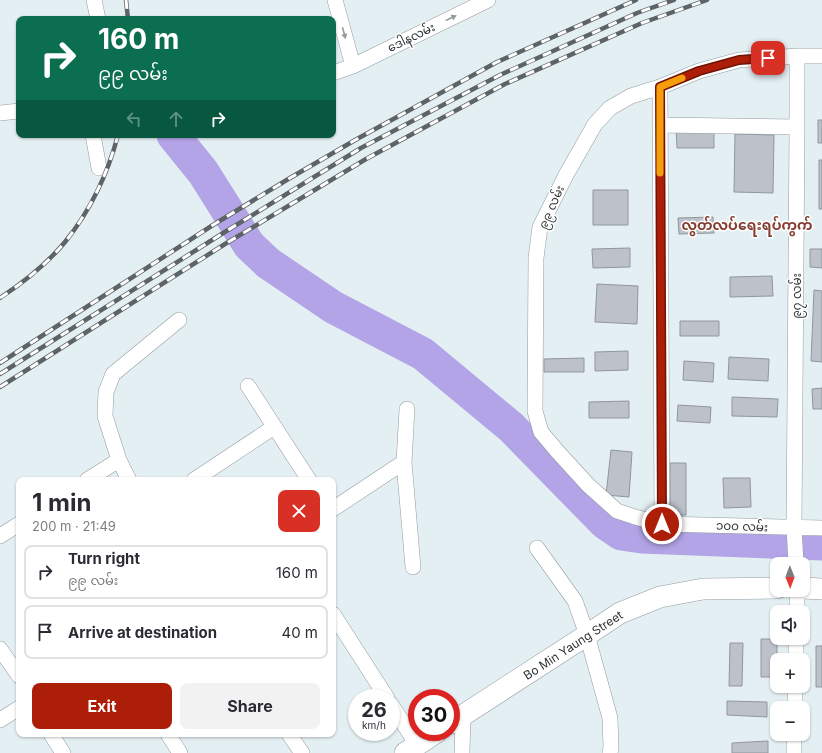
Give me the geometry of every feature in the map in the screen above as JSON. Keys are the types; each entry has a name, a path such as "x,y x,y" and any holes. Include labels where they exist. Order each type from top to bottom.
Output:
{"main road":[{"name":"Bo Min Yaung Street","path":"460,717 620,613 660,597 703,588 770,588"},
{"path":"810,588 822,589"},
{"path":"411,749 423,741"}],"street":[{"path":"94,0 97,16"},
{"path":"335,0 353,66"},
{"name":"ဒေါနလမ်း","path":"336,72 353,66 473,3 488,0"},
{"name":"၉၉ လမ်း","path":"662,524 617,511 588,485 541,432 535,411 536,258 540,227 566,175 595,124 610,108 631,96 660,87 699,71 739,60 797,56 822,56"},
{"name":"၉၇ လမ်း","path":"796,557 794,532 797,56"},
{"path":"660,87 662,524"},
{"path":"0,113 16,111"},
{"path":"660,125 797,127"},
{"path":"94,138 99,168"},
{"path":"128,477 119,460 105,416 106,392 113,374 179,320"},
{"path":"248,386 307,477"},
{"path":"407,409 404,462 413,568"},
{"path":"199,477 274,427"},
{"path":"92,477 119,460"},
{"path":"336,507 404,462"},
{"name":"၁၀၀ လမ်း","path":"662,524 794,532 822,528"},
{"path":"0,536 16,526"},
{"path":"537,548 575,601 588,635 610,718 610,753"},
{"path":"336,619 381,689"},
{"path":"0,649 16,672"},
{"path":"0,720 16,710"},
{"path":"400,724 411,749"},
{"path":"53,737 63,753"},
{"path":"170,737 180,753"},
{"path":"292,737 302,753"},
{"path":"460,739 462,753"},
{"path":"794,741 794,753"}],"building":[{"path":"818,120 822,120 822,143 818,143"},
{"path":"676,129 714,129 714,148 677,148"},
{"path":"735,134 774,135 773,193 734,192"},
{"path":"819,160 822,160 822,209 819,209"},
{"path":"593,190 628,190 628,225 593,225"},
{"path":"713,217 714,233 679,234 678,218"},
{"path":"630,248 630,267 593,268 592,249"},
{"path":"810,249 822,249 822,268 810,267"},
{"path":"772,276 773,296 730,297 730,277"},
{"path":"597,284 638,286 637,324 595,322"},
{"path":"814,290 822,291 822,362 811,361"},
{"path":"680,321 719,321 719,336 680,336"},
{"path":"628,351 628,370 595,371 595,352"},
{"path":"729,357 769,359 768,381 728,379"},
{"path":"584,358 584,372 544,372 544,359"},
{"path":"684,361 714,363 713,382 683,380"},
{"path":"822,388 822,409 813,409 812,389"},
{"path":"732,397 778,399 777,417 732,416"},
{"path":"629,401 629,418 589,418 589,402"},
{"path":"678,405 711,407 710,423 677,421"},
{"path":"611,450 632,452 629,497 606,495"},
{"path":"670,463 686,463 686,515 670,515"},
{"path":"723,478 750,478 751,507 724,508"},
{"path":"761,639 770,639 770,645 777,645 777,653 770,653 770,677 761,677"},
{"path":"730,643 743,643 742,686 729,686"},
{"path":"816,646 822,646 822,687 816,687"},
{"path":"727,701 767,702 767,717 727,715"},
{"path":"768,741 768,753 732,753 732,743"}],"waterway":[{"path":"175,138 203,172 249,245 268,263 333,307 423,354 511,427 605,523 621,534 642,537 822,544"}],"railway":[{"path":"126,0 128,16"},
{"path":"0,363 213,225 357,139 497,62 636,0"},
{"path":"0,374 361,148 500,75 637,13 674,0"},
{"path":"0,387 225,244 366,159 505,84 642,23 707,0"},
{"path":"0,298 43,265 58,250 74,230 97,191 109,163 117,138"}],"slow traffic":[{"path":"660,173 660,87 682,78"}],"district":[{"name":"လွတ်လပ်ရေးရပ်ကွက်","path":"747,224"}],"route":[{"path":"662,524 660,87 699,71 739,60 768,58"}]}
